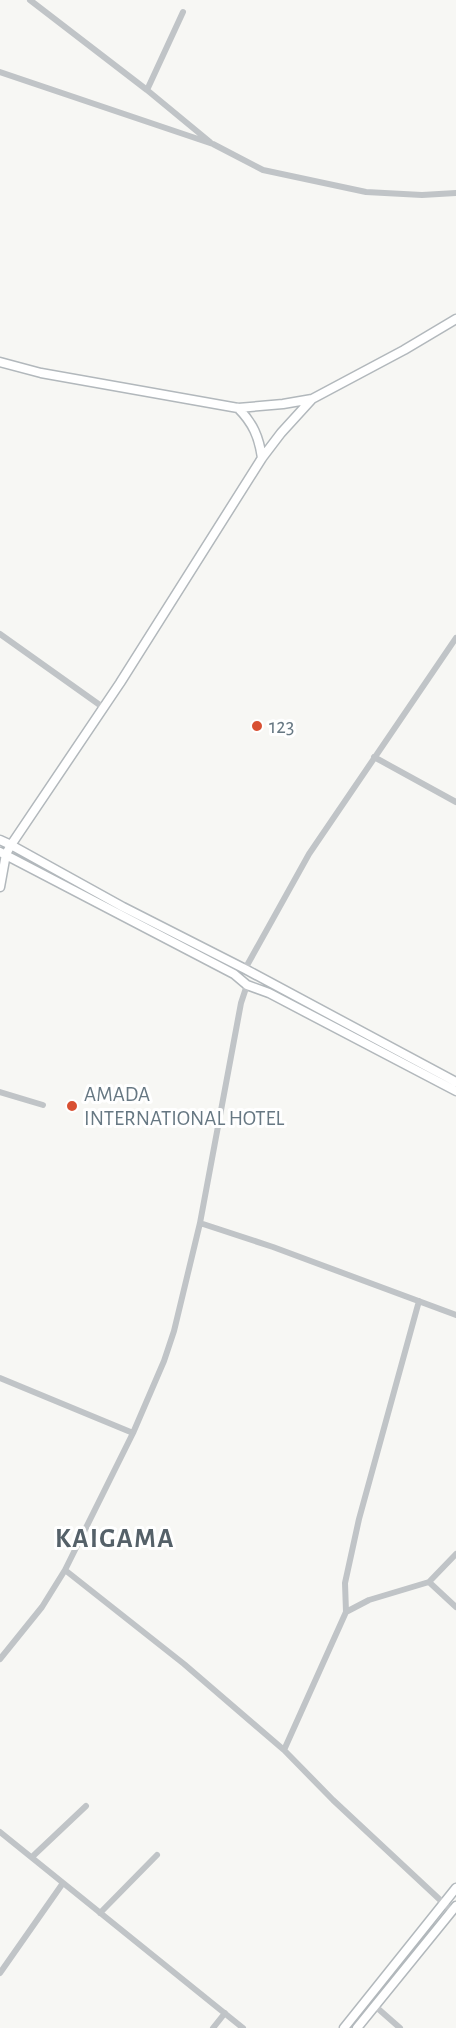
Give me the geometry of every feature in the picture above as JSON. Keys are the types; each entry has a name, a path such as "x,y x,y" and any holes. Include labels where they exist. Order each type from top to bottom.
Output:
{"street":[{"path":"30,0 213,144"},
{"path":"147,90 183,12"},
{"path":"0,72 213,144 263,170 366,192 422,195 456,193"},
{"path":"0,362 41,373 238,408 284,404 312,399 404,350 456,319"},
{"path":"0,887 3,853 11,845 104,708 262,458 280,433 312,399"},
{"path":"238,408 249,419 259,438 262,458"},
{"path":"0,634 104,708"},
{"path":"245,969 309,854 456,638"},
{"path":"374,757 456,802"},
{"path":"0,840 456,1082"},
{"path":"3,853 234,974 247,985 279,998 456,1091"},
{"path":"0,1659 42,1607 64,1570 132,1433 164,1362 174,1331 200,1223 241,1003 247,985"},
{"path":"0,1092 43,1105"},
{"path":"200,1223 273,1247 456,1315"},
{"path":"284,1750 321,1663 346,1612 345,1583 359,1519 419,1301"},
{"path":"0,1378 132,1433"},
{"path":"346,1612 369,1600 429,1582 456,1554"},
{"path":"64,1570 184,1664 284,1750 333,1800 444,1903 454,1908 357,2028"},
{"path":"429,1582 456,1607"},
{"path":"32,1857 86,1806"},
{"path":"0,1832 243,2028"},
{"path":"100,1913 158,1855"},
{"path":"0,1973 63,1884"},
{"path":"344,2028 456,1888"},
{"path":"375,2006 400,2028"},
{"path":"213,2028 225,2013"}],"place":[{"name":"123","path":"257,726"},
{"name":"AMADA INTERNATIONAL HOTEL","path":"72,1106"}],"district":[{"name":"KAIGAMA","path":"115,1538"}]}
